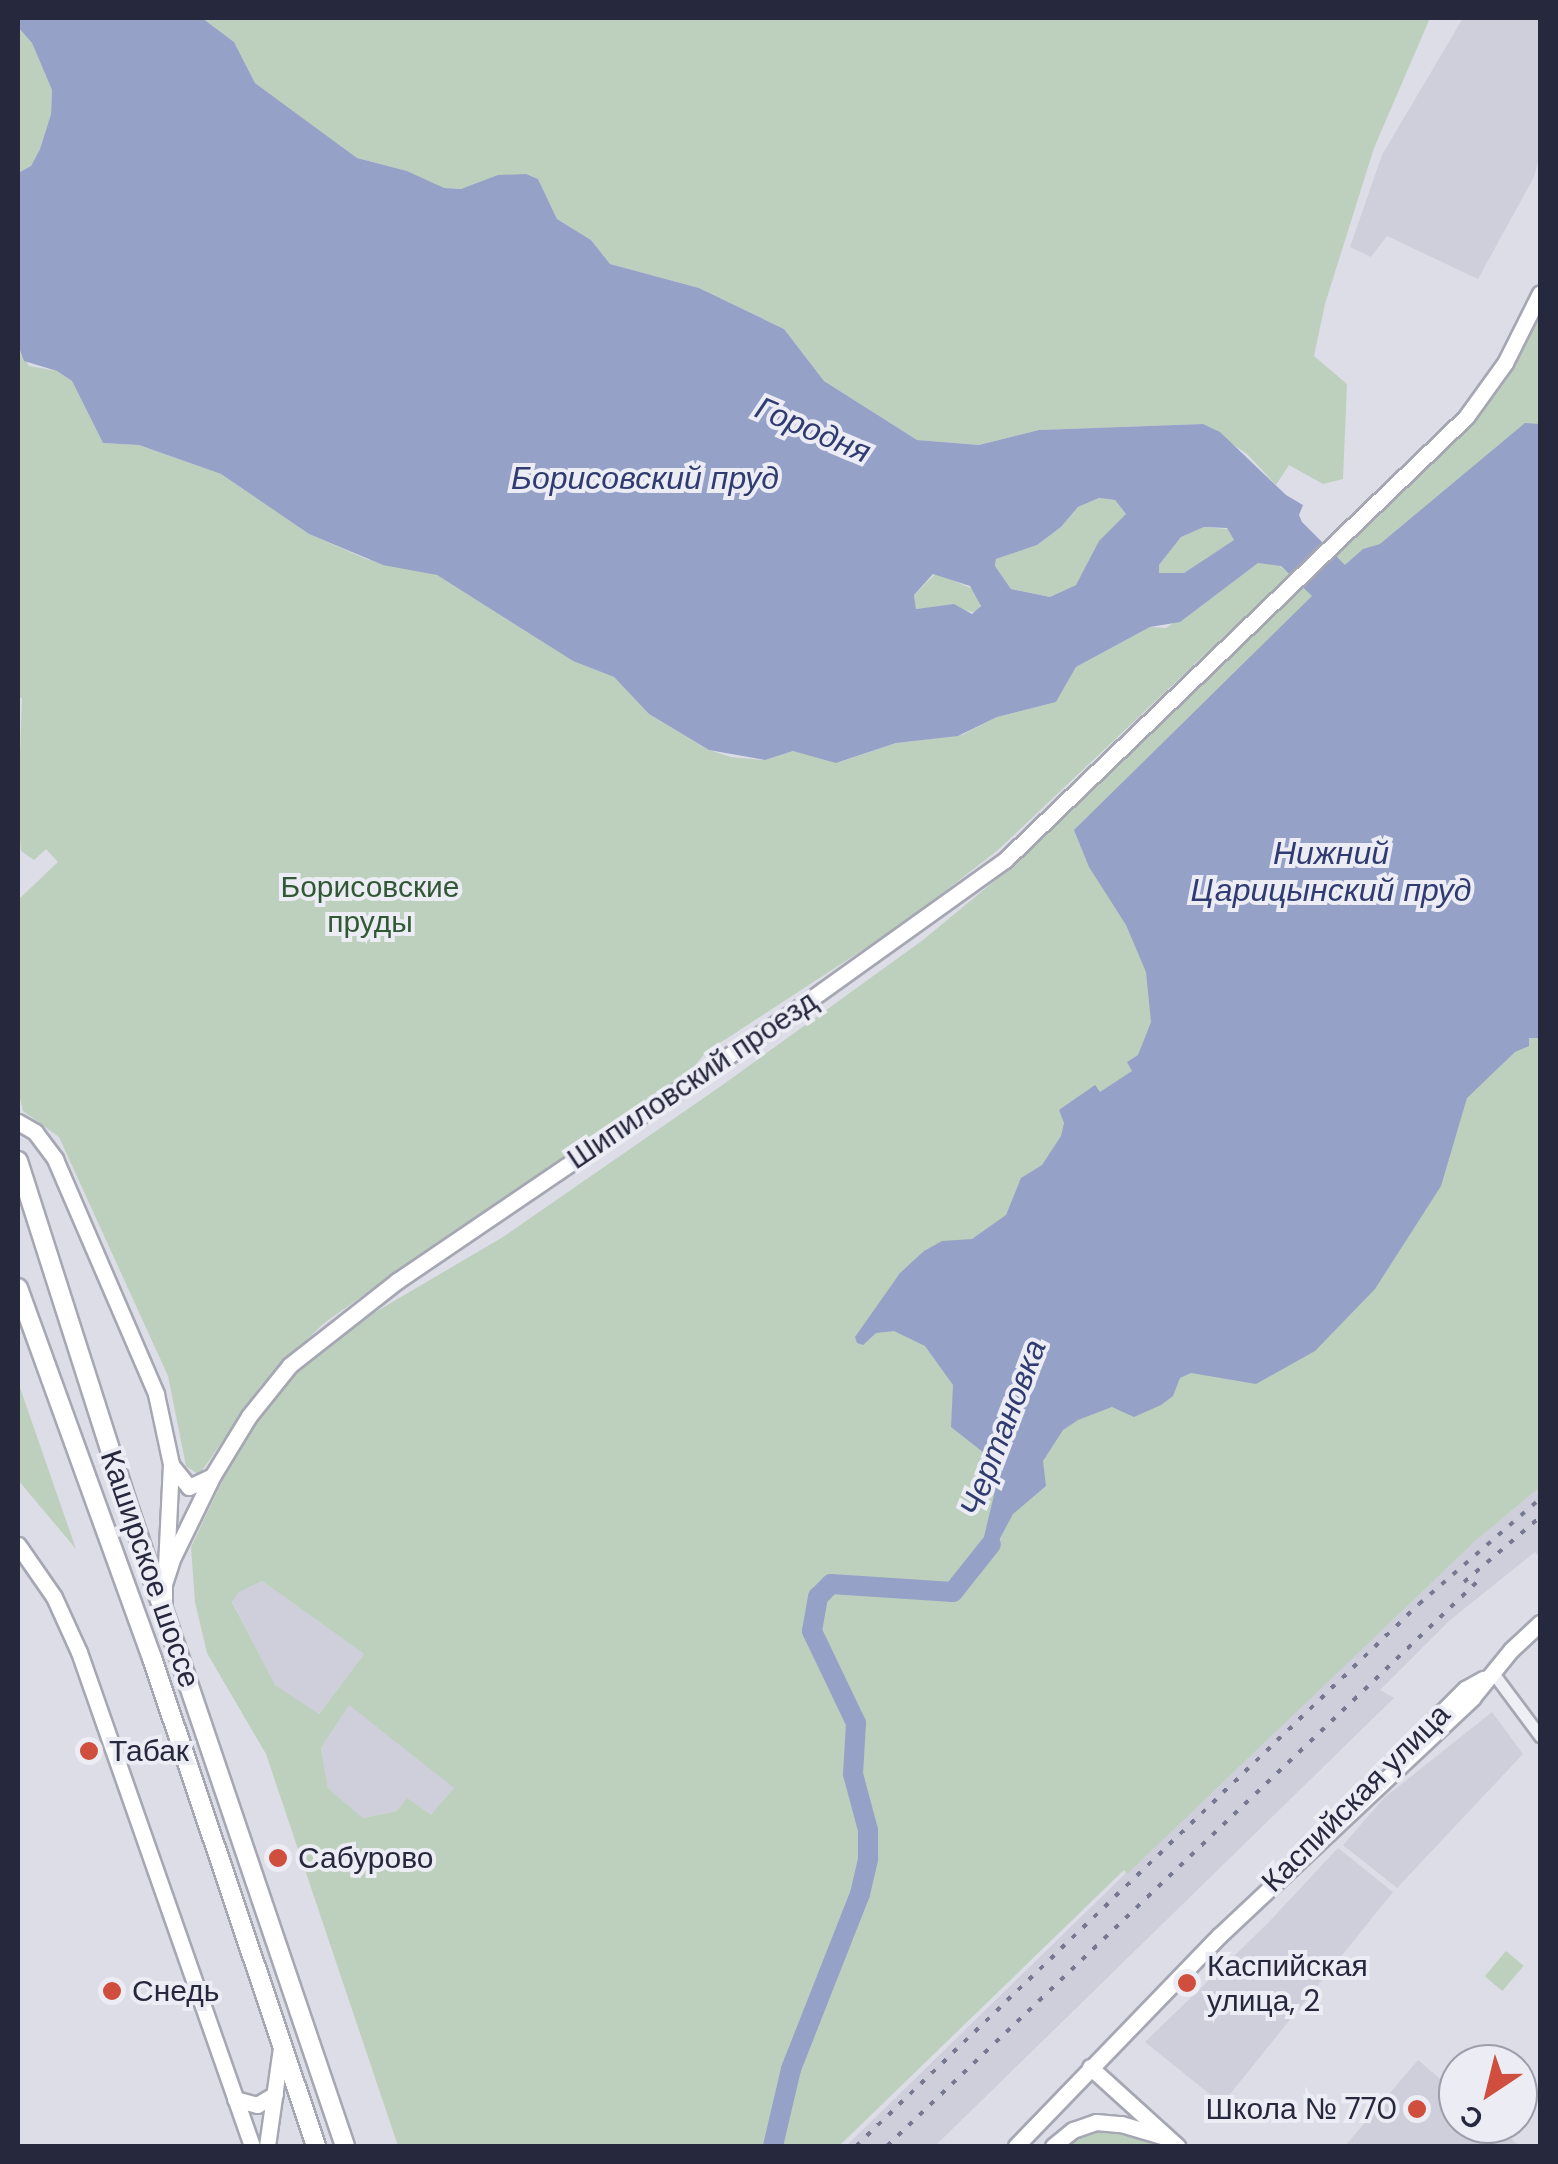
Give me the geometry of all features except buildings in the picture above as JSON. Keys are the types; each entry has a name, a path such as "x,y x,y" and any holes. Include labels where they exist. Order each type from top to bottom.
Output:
{"main road":[{"name":"Шипиловский проезд","path":"164,1606 164,1584 214,1474 270,1385 325,1335 1005,860 1466,417 1505,363 1540,292"},
{"path":"18,1122 35,1132 55,1159 144,1356 164,1424 170,1464 164,1584"},
{"name":"Каширское шоссе","path":"18,1161 346,2146"},
{"name":"Каширское шоссе","path":"18,1288 152,1658 316,2146"},
{"path":"170,1464 190,1487 214,1474"},
{"path":"18,1544 54,1597 79,1652 252,2146"},
{"name":"Каспийская улица","path":"1016,2146 1226,1930 1472,1698 1540,1624"},
{"path":"266,2146 281,2044"},
{"path":"1090,2067 1171,2142"},
{"path":"236,2099 257,2105 276,2094"},
{"path":"1053,2146 1080,2126 1104,2122 1171,2142"}],"street":[{"path":"1493,1673 1540,1736"}],"shaded area":[{"path":"1463,18 1540,18 1540,154 1534,177 1478,279 1387,236 1371,257 1350,247 1382,155"},
{"path":"1540,1487 1540,1558 1535,1552 1449,1621 1380,1690 1394,1698 935,2146 846,2146 1414,1592"},
{"path":"262,1581 364,1654 318,1715 275,1686 232,1601 239,1591"},
{"path":"349,1704 455,1788 431,1816 397,1811 363,1818 328,1788 321,1748"},
{"path":"1492,1712 1523,1754 1397,1888 1343,1845 1384,1798"},
{"path":"1338,1848 1393,1892 1222,2104 1145,2042 1267,1924"},
{"name":"Школа № 770","path":"1418,2060 1438,2077 1438,2144 1520,2146 1345,2146"}],"green space":[{"path":"202,18 1430,18 1374,148 1325,304 1314,356 1347,384 1343,479 1323,484 1289,465 1276,485 1247,454 1203,424 1039,430 979,445 917,440 824,381 784,329 699,288 610,264 591,240 557,219 538,179 526,174 461,189 443,188 407,171 357,158 255,83 234,42"},
{"path":"18,27 32,43 52,90 51,114 40,149 31,166 18,173"},
{"path":"1540,311 1540,1487 1474,1542 1127,1874 1124,1870 839,2146 398,2146 266,1754 207,1653 195,1602 191,1547 245,1433 277,1392 333,1337 503,1237 923,940 1027,854 1471,424","holes":["262,1581 364,1654 319,1714 275,1685 232,1602 239,1592","349,1705 454,1788 431,1815 407,1798 397,1811 363,1818 328,1788 321,1748"]},
{"name":"Борисовские пруды","path":"18,344 29,366 57,371 72,381 103,443 139,445 221,474 309,534 366,559 437,575 573,661 614,677 649,714 709,750 731,757 765,760 793,751 840,762 896,743 962,735 997,717 1056,702 1076,667 1150,627 1166,628 1258,563 1277,564 1290,574 998,850 904,923 706,1052 683,1080 623,1115 375,1293 369,1291 323,1324 261,1385 199,1475 186,1466 168,1376 59,1137 23,1111 18,1090 18,900 58,862 46,849 34,860 21,851 18,815 22,698 18,697"},
{"path":"1099,498 1115,500 1126,514 1076,585 1050,597 1011,589 995,566 996,559 1037,545 1061,527 1078,507"},
{"path":"1204,527 1228,529 1234,540 1184,573 1159,573 1159,565 1181,537"},
{"path":"936,573 975,590 982,603 975,613 949,605 916,609 914,595"},
{"path":"18,1382 76,1549 18,1480"},
{"path":"1506,1951 1524,1966 1502,1991 1485,1976"},
{"path":"1112,2127 1157,2146 1061,2146 1090,2128"}],"water":[{"path":"18,18 202,18 234,42 255,83 357,158 407,171 444,188 461,189 498,175 526,174 538,179 557,219 591,240 610,264 699,288 784,329 824,381 917,440 979,445 1039,430 1203,424 1220,432 1286,495 1303,505 1299,515 1302,522 1345,565 1363,549 1380,544 1525,423 1540,424 1540,1038 1529,1038 1529,1046 1515,1052 1467,1098 1441,1186 1375,1289 1315,1351 1256,1384 1191,1373 1180,1378 1173,1396 1134,1417 1112,1407 1078,1420 1063,1430 1043,1461 1046,1486 1013,1514 998,1542 977,1566 999,1474 993,1460 951,1427 953,1385 925,1346 894,1331 876,1333 863,1345 855,1337 900,1273 924,1251 942,1241 972,1239 1006,1215 1021,1178 1042,1165 1061,1136 1064,1123 1059,1110 1095,1085 1100,1092 1132,1071 1127,1062 1138,1055 1151,1022 1146,972 1126,925 1089,867 1074,830 1312,596 1281,566 1258,563 1180,622 1150,627 1076,667 1056,702 997,717 958,736 896,743 836,763 793,751 765,760 709,750 649,714 614,677 573,661 437,575 383,565 309,534 221,474 139,445 103,443 72,381 57,371 24,361 18,344 18,173 31,166 40,149 51,114 52,90 32,43 18,27","holes":["1099,498 1115,500 1126,514 1099,541 1076,585 1050,597 1011,589 995,566 996,559 1037,545 1061,527 1078,507","1204,527 1227,528 1234,540 1184,573 1159,573 1159,565 1181,537","933,574 970,586 981,606 972,614 954,604 916,609 914,595"]}],"waterway":[{"name":"Чертановка","path":"773,2146 791,2069 860,1894 868,1858 868,1830 853,1774 856,1723 812,1631 818,1597 831,1584 953,1592 991,1544"}],"railway":[{"path":"856,2146 1419,1604 1540,1499"},
{"path":"1464,1582 1540,1517"},
{"path":"887,2146 1479,1580"}],"place":[{"name":"Табак","path":"89,1751"},
{"name":"Сабурово","path":"278,1858"},
{"name":"Каспийская улица, 2","path":"1187,1983"},
{"name":"Снедь","path":"112,1991"},
{"name":"Школа № 770","path":"1417,2109"}],"water label":[{"name":"Городня","path":"813,430"},
{"name":"Борисовский пруд","path":"645,478"},
{"name":"Нижний Царицынский пруд","path":"1331,872"}]}
